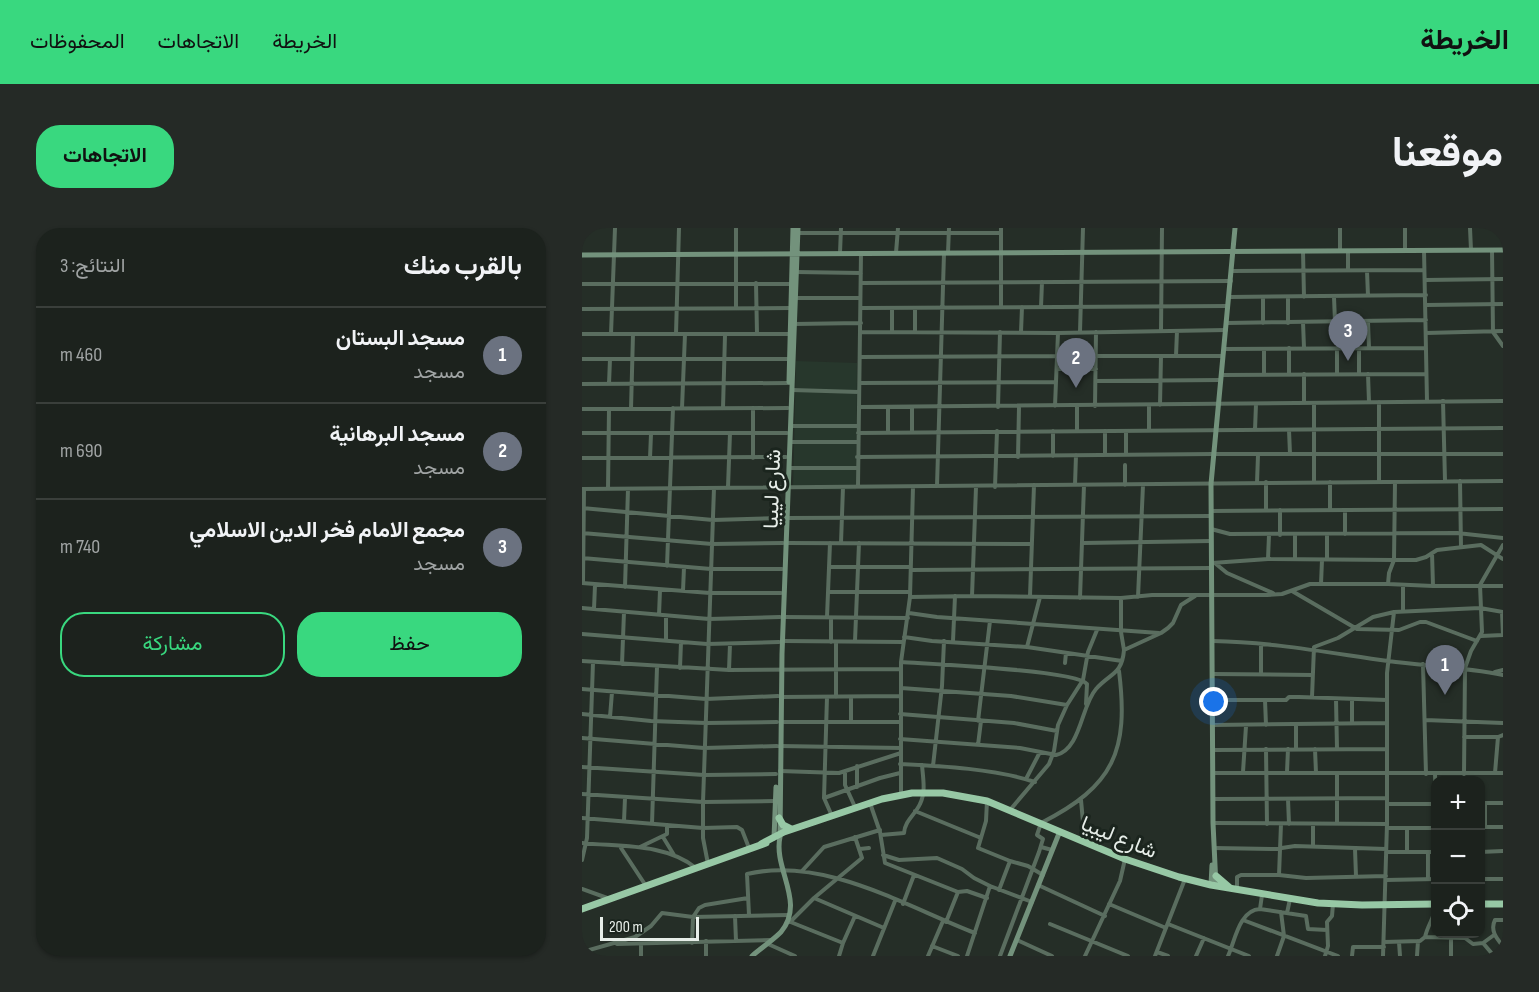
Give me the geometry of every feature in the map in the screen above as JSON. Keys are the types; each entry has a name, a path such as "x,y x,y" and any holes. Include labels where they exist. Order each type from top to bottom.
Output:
{"highway":[{"name":"شارع ليبيا","path":"777,838 791,829 832,817 870,802 901,795 924,793 958,795 987,801 1125,859 1213,886 1333,904 1431,904"},
{"path":"779,818 783,825 791,829"},
{"name":"شارع ليبيا","path":"582,909 708,864 800,827"},
{"path":"1197,882 1214,876 1233,889"},
{"path":"1485,904 1503,904"}],"street":[{"path":"611,334 615,228"},
{"path":"676,334 679,228"},
{"path":"736,228 736,308"},
{"path":"1080,332 1083,228"},
{"path":"1161,331 1162,228"},
{"path":"1213,886 1211,484 1232,281 1235,228"},
{"path":"1340,228 1340,251"},
{"path":"1405,228 1405,250"},
{"path":"1470,228 1470,250"},
{"path":"937,486 944,283 949,230"},
{"path":"795,253 796,231 1001,231 1001,307"},
{"path":"840,253 841,231"},
{"path":"896,253 898,231"},
{"path":"1424,250 1427,401"},
{"path":"1492,250 1494,332 1503,346"},
{"path":"582,255 1503,250"},
{"path":"1303,251 1304,297"},
{"path":"1348,251 1348,270"},
{"name":"شارع ليبيا","path":"777,838 786,457 794,324 795,253"},
{"name":"شارع ليبيا","path":"792,341 790,334 795,253"},
{"path":"858,486 861,253"},
{"path":"1232,271 1424,270"},
{"path":"1367,271 1368,296"},
{"path":"796,272 861,273"},
{"path":"1425,280 1503,279"},
{"path":"861,283 1232,281"},
{"path":"1041,307 1042,282"},
{"path":"756,283 757,334"},
{"path":"582,284 792,284"},
{"path":"1230,297 1426,296"},
{"path":"1263,297 1263,323"},
{"path":"1288,297 1288,323"},
{"path":"1334,297 1335,322"},
{"path":"795,298 860,298"},
{"path":"1426,305 1503,304"},
{"path":"861,308 1229,306"},
{"path":"1022,307 1022,332"},
{"path":"582,309 791,308"},
{"path":"892,308 892,332"},
{"path":"915,308 915,332"},
{"path":"1227,323 1426,320"},
{"path":"1303,322 1304,348"},
{"path":"1368,322 1369,348"},
{"path":"794,324 861,323"},
{"path":"861,332 1058,333 1226,330"},
{"path":"1176,331 1176,356"},
{"path":"1426,333 1503,331"},
{"path":"998,407 1000,332"},
{"path":"1095,406 1096,332"},
{"path":"1055,406 1058,333"},
{"path":"582,334 790,334"},
{"path":"632,409 633,334"},
{"path":"682,408 685,334"},
{"path":"723,408 725,334"},
{"path":"1096,356 1176,356 1289,348 1426,348"},
{"path":"1289,348 1289,374"},
{"path":"1337,348 1337,374"},
{"path":"1359,348 1359,374"},
{"path":"1264,349 1264,375"},
{"path":"860,357 1057,356"},
{"path":"1160,405 1161,356"},
{"path":"582,359 791,359"},
{"path":"609,384 610,359"},
{"name":"شارع ليبيا","path":"787,487 791,426 791,359"},
{"path":"1057,369 1096,369"},
{"path":"1096,381 1289,374 1426,374"},
{"path":"1304,374 1304,403"},
{"path":"1368,374 1370,402"},
{"path":"860,383 1056,382"},
{"path":"582,384 789,383"},
{"path":"792,390 859,392"},
{"path":"1443,401 1444,481"},
{"path":"859,407 1503,401"},
{"path":"1379,402 1379,482"},
{"path":"1314,403 1314,482"},
{"path":"1255,430 1256,404"},
{"path":"1149,405 1149,430"},
{"path":"1077,406 1077,431"},
{"path":"888,407 888,432"},
{"path":"912,407 912,432"},
{"path":"1018,457 1019,407"},
{"path":"667,566 673,408"},
{"path":"753,408 753,458"},
{"path":"582,409 788,408"},
{"path":"608,489 609,409"},
{"path":"791,426 858,426"},
{"path":"858,433 1503,428"},
{"path":"1289,430 1290,454"},
{"path":"995,487 997,431"},
{"path":"1053,431 1053,456"},
{"path":"1104,455 1105,431"},
{"path":"1126,431 1126,455"},
{"path":"728,487 730,433"},
{"path":"582,434 787,433"},
{"path":"650,458 651,434"},
{"path":"790,442 858,442"},
{"path":"1257,483 1258,454"},
{"path":"857,457 1503,454"},
{"path":"1075,485 1076,455"},
{"path":"582,458 786,457"},
{"path":"1125,465 1125,485"},
{"path":"789,468 858,468"},
{"path":"1460,481 1461,547"},
{"path":"783,590 710,593 582,583 583,489 1503,481"},
{"path":"1266,482 1266,510"},
{"path":"1330,482 1330,510"},
{"path":"1388,584 1394,560 1395,482"},
{"path":"1138,597 1143,485"},
{"path":"1030,596 1034,486"},
{"path":"1080,598 1084,486"},
{"path":"841,543 843,487"},
{"path":"901,795 901,662 909,615 913,487"},
{"path":"972,596 976,487"},
{"path":"708,864 703,828 703,802 714,488"},
{"path":"625,587 628,489"},
{"path":"583,508 713,520 1033,518 1211,514 1266,510 1503,508"},
{"path":"1280,510 1280,535"},
{"path":"1345,510 1345,534"},
{"path":"1211,529 1230,534 1460,534 1503,538"},
{"path":"583,533 712,544 1032,544"},
{"path":"1321,584 1327,534"},
{"path":"1268,559 1269,535"},
{"path":"1295,535 1295,559"},
{"path":"1083,543 1212,541"},
{"name":"شارع ليبيا","path":"783,590 782,569 785,543"},
{"path":"830,543 829,618 836,670 836,697"},
{"path":"855,641 859,543"},
{"path":"829,567 972,570 1140,569 1268,559 1421,559 1432,552 1482,545 1503,559"},
{"path":"1464,774 1465,668 1480,636 1480,585 1503,545"},
{"path":"1432,552 1433,586"},
{"path":"583,559 711,569 782,569"},
{"path":"1213,565 1277,595"},
{"path":"683,591 684,567"},
{"path":"828,592 1121,598 1277,595 1305,585 1321,584 1503,586"},
{"path":"594,609 595,585"},
{"path":"1403,586 1403,610"},
{"path":"659,615 660,590"},
{"path":"1292,591 1354,628 1404,630 1426,622 1478,641"},
{"path":"953,641 955,596"},
{"path":"1124,650 1161,633 1173,623 1181,605 1195,596"},
{"path":"1027,647 1040,597"},
{"path":"1000,956 1041,847 1043,839 1037,835 1041,823 1081,800 1101,781 1118,745 1123,710 1119,670 1124,650 1121,632 1121,598"},
{"path":"582,608 709,619 855,618 909,615 1121,632 1161,633"},
{"path":"1312,697 1313,650 1317,645 1338,638 1373,617 1403,610 1480,608 1503,612 1503,635 1480,636"},
{"path":"622,664 624,612"},
{"path":"1383,956 1387,826 1387,661 1394,612"},
{"path":"666,616 666,641"},
{"path":"978,745 990,621"},
{"path":"1010,810 1049,764 1066,705 1083,680 1087,668 1087,656 1097,630"},
{"path":"582,634 707,644 781,641 953,641 1027,647 1122,662"},
{"path":"933,766 944,641"},
{"path":"1213,641 1262,644 1387,661 1465,668 1503,675"},
{"path":"680,668 681,642"},
{"path":"729,670 730,644"},
{"path":"1261,674 1262,644"},
{"path":"1065,663 1066,653"},
{"path":"582,661 729,670 901,669"},
{"path":"582,860 588,819 593,662"},
{"path":"901,662 1040,672 1083,680 1087,686 1087,708"},
{"path":"1423,664 1426,774"},
{"path":"652,824 657,667"},
{"path":"900,739 1061,754 1079,729 1095,690 1119,670"},
{"path":"1494,673 1503,670"},
{"path":"1213,674 1312,675"},
{"path":"901,688 1038,699 1066,705"},
{"path":"582,689 706,699 901,696"},
{"path":"610,717 612,692"},
{"path":"827,697 824,798 832,817"},
{"path":"851,697 851,722"},
{"path":"1213,700 1286,700 1290,697 1312,697 1387,700"},
{"path":"1336,699 1337,749"},
{"path":"1352,699 1352,722"},
{"path":"1265,700 1266,725"},
{"path":"582,714 706,723 900,722"},
{"path":"900,714 1018,724 1057,731"},
{"path":"1425,720 1503,723"},
{"path":"1213,725 1387,723"},
{"path":"1296,724 1296,749"},
{"path":"1243,772 1246,726"},
{"path":"1464,737 1501,736 1495,773"},
{"path":"582,738 704,748 826,746 901,750"},
{"path":"1266,749 1267,824"},
{"path":"1287,772 1288,749"},
{"path":"1315,749 1316,773"},
{"path":"1213,750 1387,749"},
{"path":"582,766 704,775 838,773 901,750"},
{"path":"1026,779 1040,752"},
{"path":"900,764 933,766 1035,782"},
{"path":"802,871 824,847 880,832 904,833 905,824 920,804 924,793 922,765"},
{"path":"857,766 857,787"},
{"path":"845,771 844,783 856,807"},
{"path":"1214,773 1287,772 1337,775 1503,773"},
{"name":"شارع ليبيا","path":"777,838 775,804 778,773"},
{"path":"824,798 900,773"},
{"path":"1387,804 1436,804 1435,774"},
{"path":"1337,775 1337,824"},
{"path":"582,794 652,800 775,804"},
{"path":"624,821 626,798"},
{"path":"1214,799 1387,798"},
{"path":"1288,799 1289,824"},
{"path":"1081,800 1088,843"},
{"path":"987,801 986,821 978,848 1033,868 1043,875"},
{"path":"870,802 880,832 885,863 958,892 967,891 987,898"},
{"path":"1485,803 1503,802"},
{"path":"915,811 981,838"},
{"path":"582,818 703,828 741,828 749,848"},
{"path":"1213,823 1337,824 1431,828"},
{"path":"1279,875 1281,824"},
{"path":"1313,824 1313,847"},
{"path":"639,848 668,834 667,825"},
{"path":"1485,827 1503,827"},
{"path":"1407,828 1407,852"},
{"path":"1010,956 1060,831"},
{"path":"663,837 674,855"},
{"path":"752,956 782,930 789,920 814,897 861,858 855,837"},
{"path":"777,838 789,894 789,920"},
{"path":"584,844 657,849 674,855 697,868"},
{"path":"620,847 646,886"},
{"path":"1041,847 1052,850"},
{"path":"1214,851 1313,847 1428,852 1428,879 1356,876 1306,878 1279,875 1239,876 1233,889"},
{"path":"860,849 869,848"},
{"path":"1355,849 1356,876"},
{"path":"1485,852 1503,851"},
{"path":"883,855 898,860 936,858 962,869 990,886 1032,902"},
{"path":"1084,956 1093,942 1120,881 1125,859"},
{"path":"999,890 1010,861"},
{"path":"749,915 747,874 802,871 839,878 975,933"},
{"path":"903,904 914,874"},
{"path":"1168,956 1156,954 1185,879"},
{"path":"1485,879 1503,879"},
{"path":"1038,885 1105,916"},
{"path":"967,956 990,886"},
{"path":"582,889 610,899"},
{"path":"928,956 958,892"},
{"path":"1260,909 1262,895"},
{"path":"814,897 884,928"},
{"path":"692,942 693,916 699,908 748,898"},
{"path":"1287,913 1290,899"},
{"path":"873,956 895,901"},
{"path":"1109,904 1250,956"},
{"path":"1326,954 1327,920 1332,916 1333,904"},
{"path":"1228,956 1243,920 1251,911 1260,909 1306,917 1308,929 1327,930"},
{"path":"1277,956 1284,936 1281,912"},
{"path":"582,952 635,937 651,926 662,913 693,916 749,915 789,920 843,943"},
{"path":"735,916 736,941"},
{"path":"839,956 855,916"},
{"path":"1243,920 1326,954 1338,956"},
{"path":"1503,920 1494,921 1494,935 1503,946"},
{"path":"1352,956 1353,947 1423,940 1431,922"},
{"path":"1050,924 1128,956"},
{"path":"1010,929 1020,933"},
{"path":"1465,938 1472,944 1483,943 1494,935"},
{"path":"1425,937 1431,937"},
{"path":"1196,956 1204,938"},
{"path":"1450,938 1451,956"},
{"path":"1017,940 1051,956"},
{"path":"706,941 706,956"},
{"path":"1418,941 1418,956"},
{"path":"614,943 769,942 795,956"},
{"path":"1399,942 1400,956"},
{"path":"1005,943 1014,947"},
{"path":"1483,943 1494,956"},
{"path":"641,944 641,956"},
{"path":"932,946 958,956"}],"shaded area":[{"path":"796,361 857,363 856,490 793,489"}],"place":[{"name":"مجمع الامام فخر الدين الاسلامي","path":"1348,361"},
{"name":"مسجد البرهانية","path":"1076,388"},
{"name":"مسجد البستان","path":"1445,695"}]}
